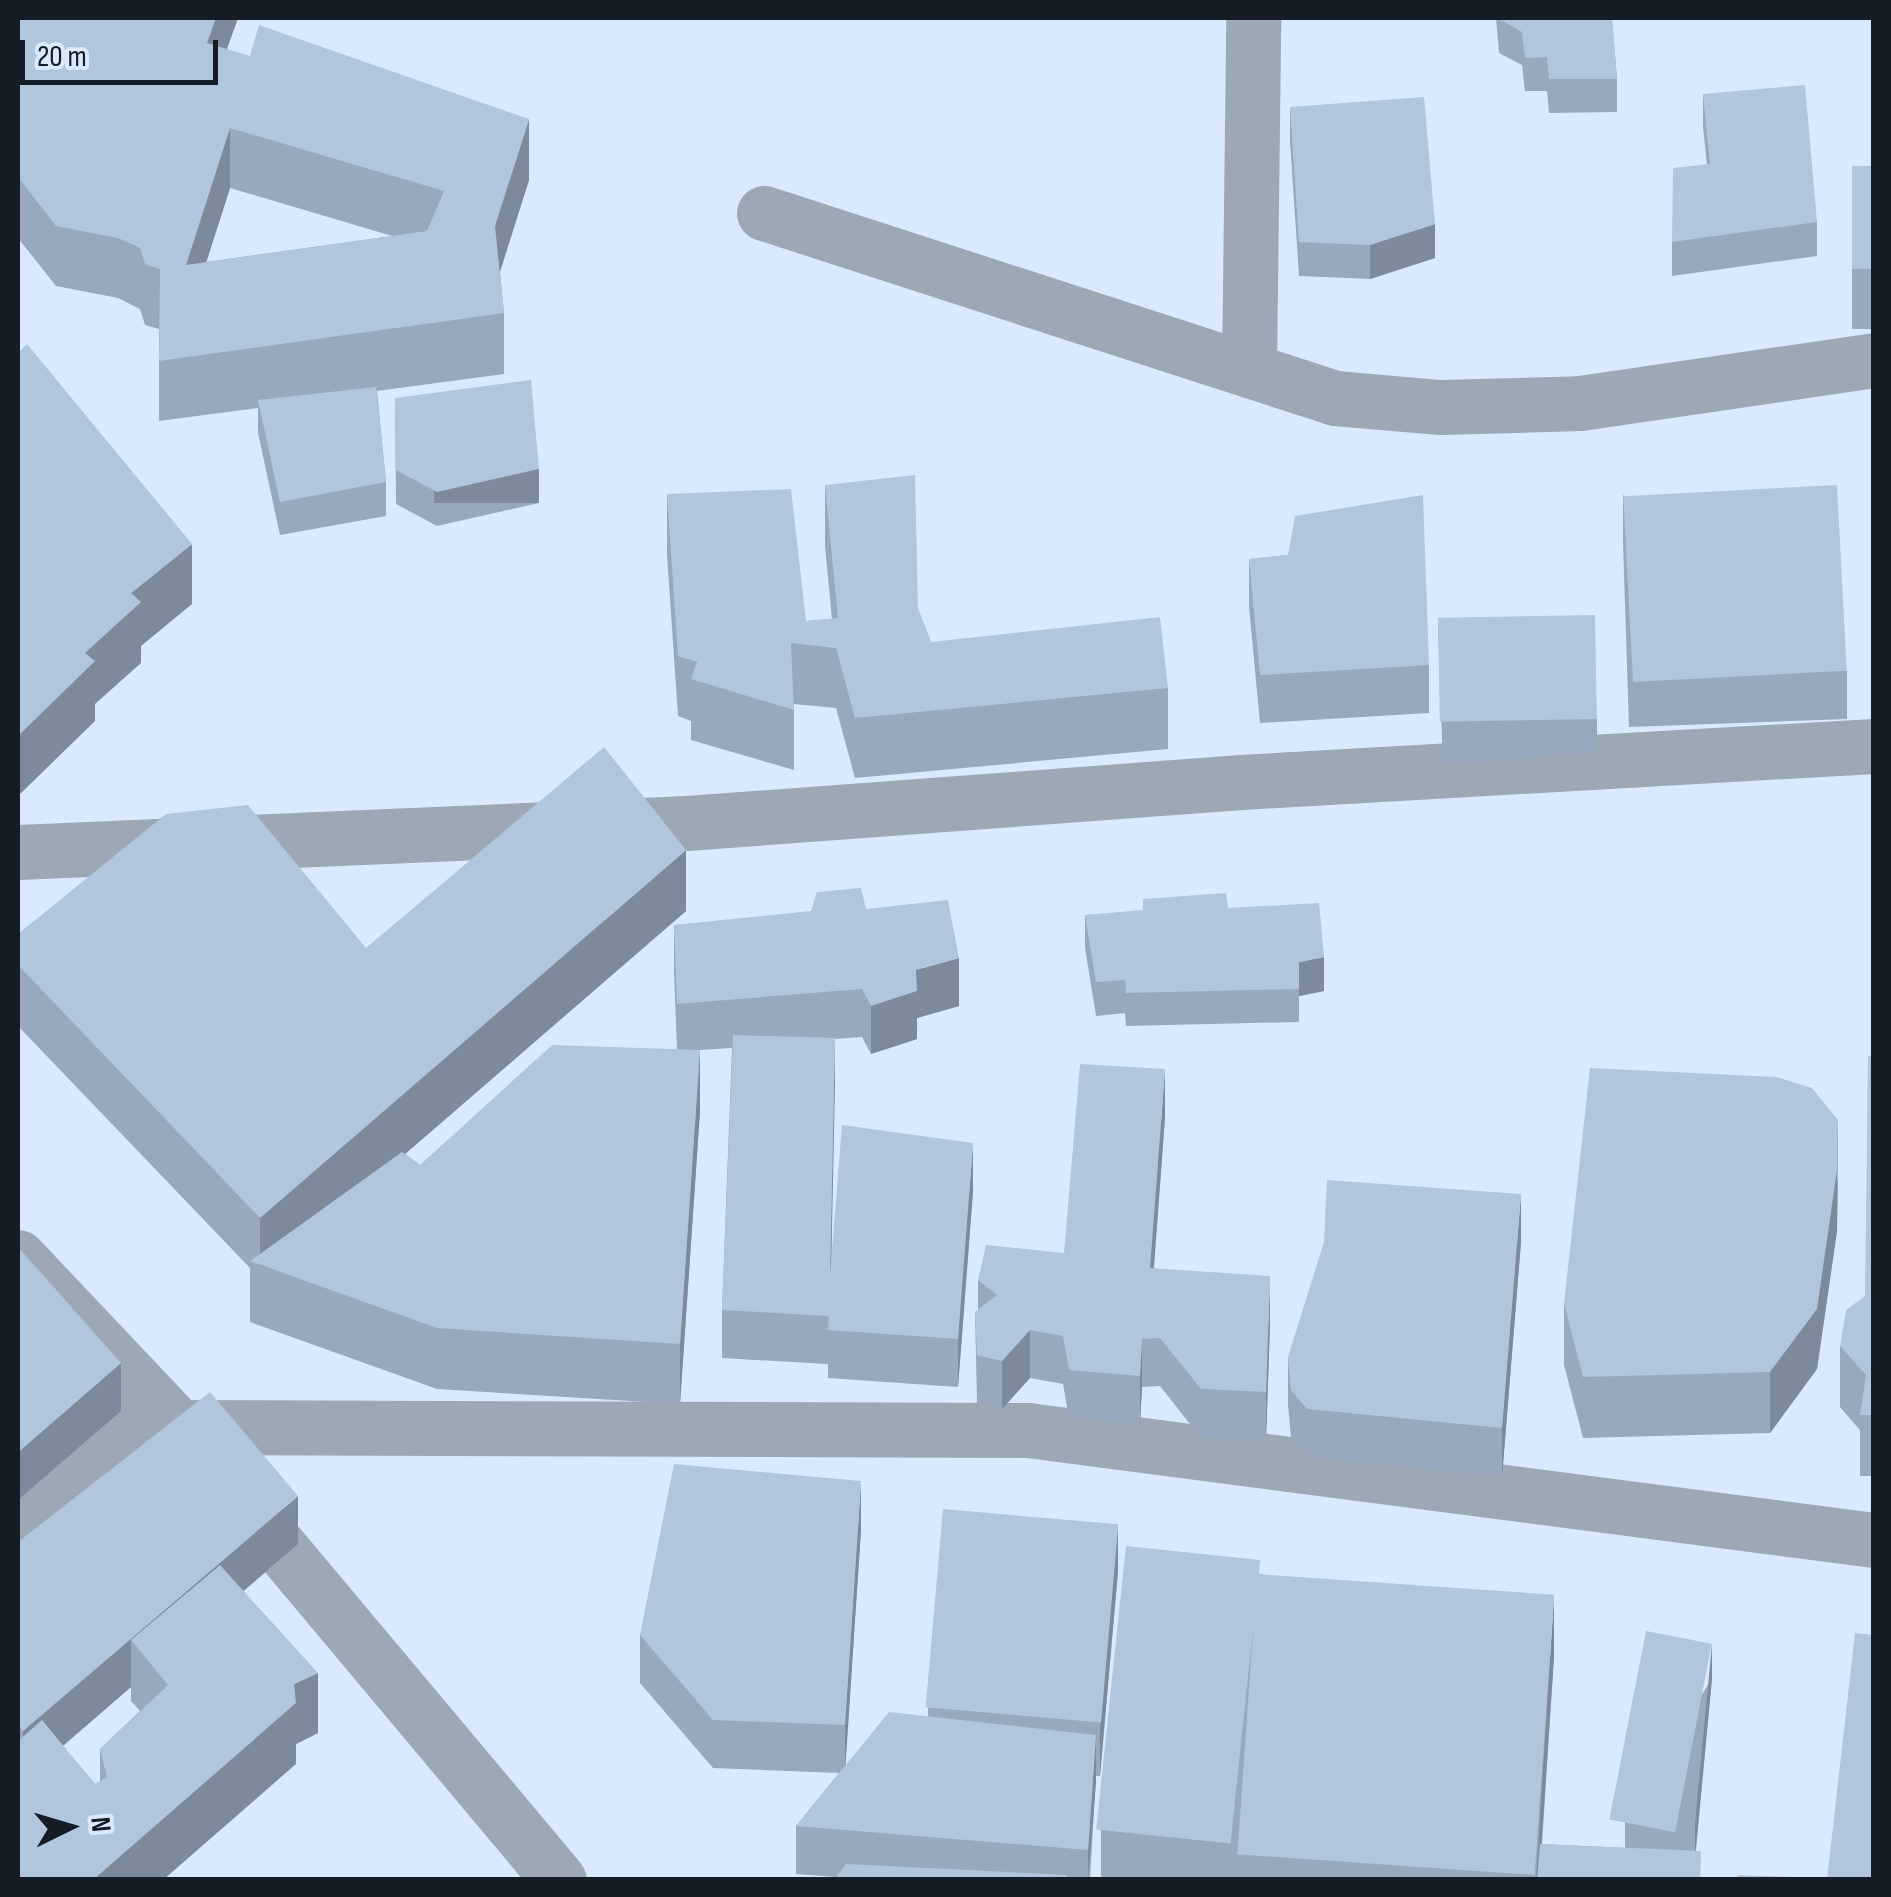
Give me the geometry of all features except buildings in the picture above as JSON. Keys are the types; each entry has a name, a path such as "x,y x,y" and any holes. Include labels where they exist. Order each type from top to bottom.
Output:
{"street":[{"path":"1249,370 1253,18"},
{"path":"764,213 1335,398 1441,407 1580,403 1874,360"},
{"path":"18,852 687,822 1241,782 1874,746"},
{"path":"18,1256 166,1414 560,1880"},
{"path":"18,1518 166,1414 1028,1430 1874,1540"}]}
